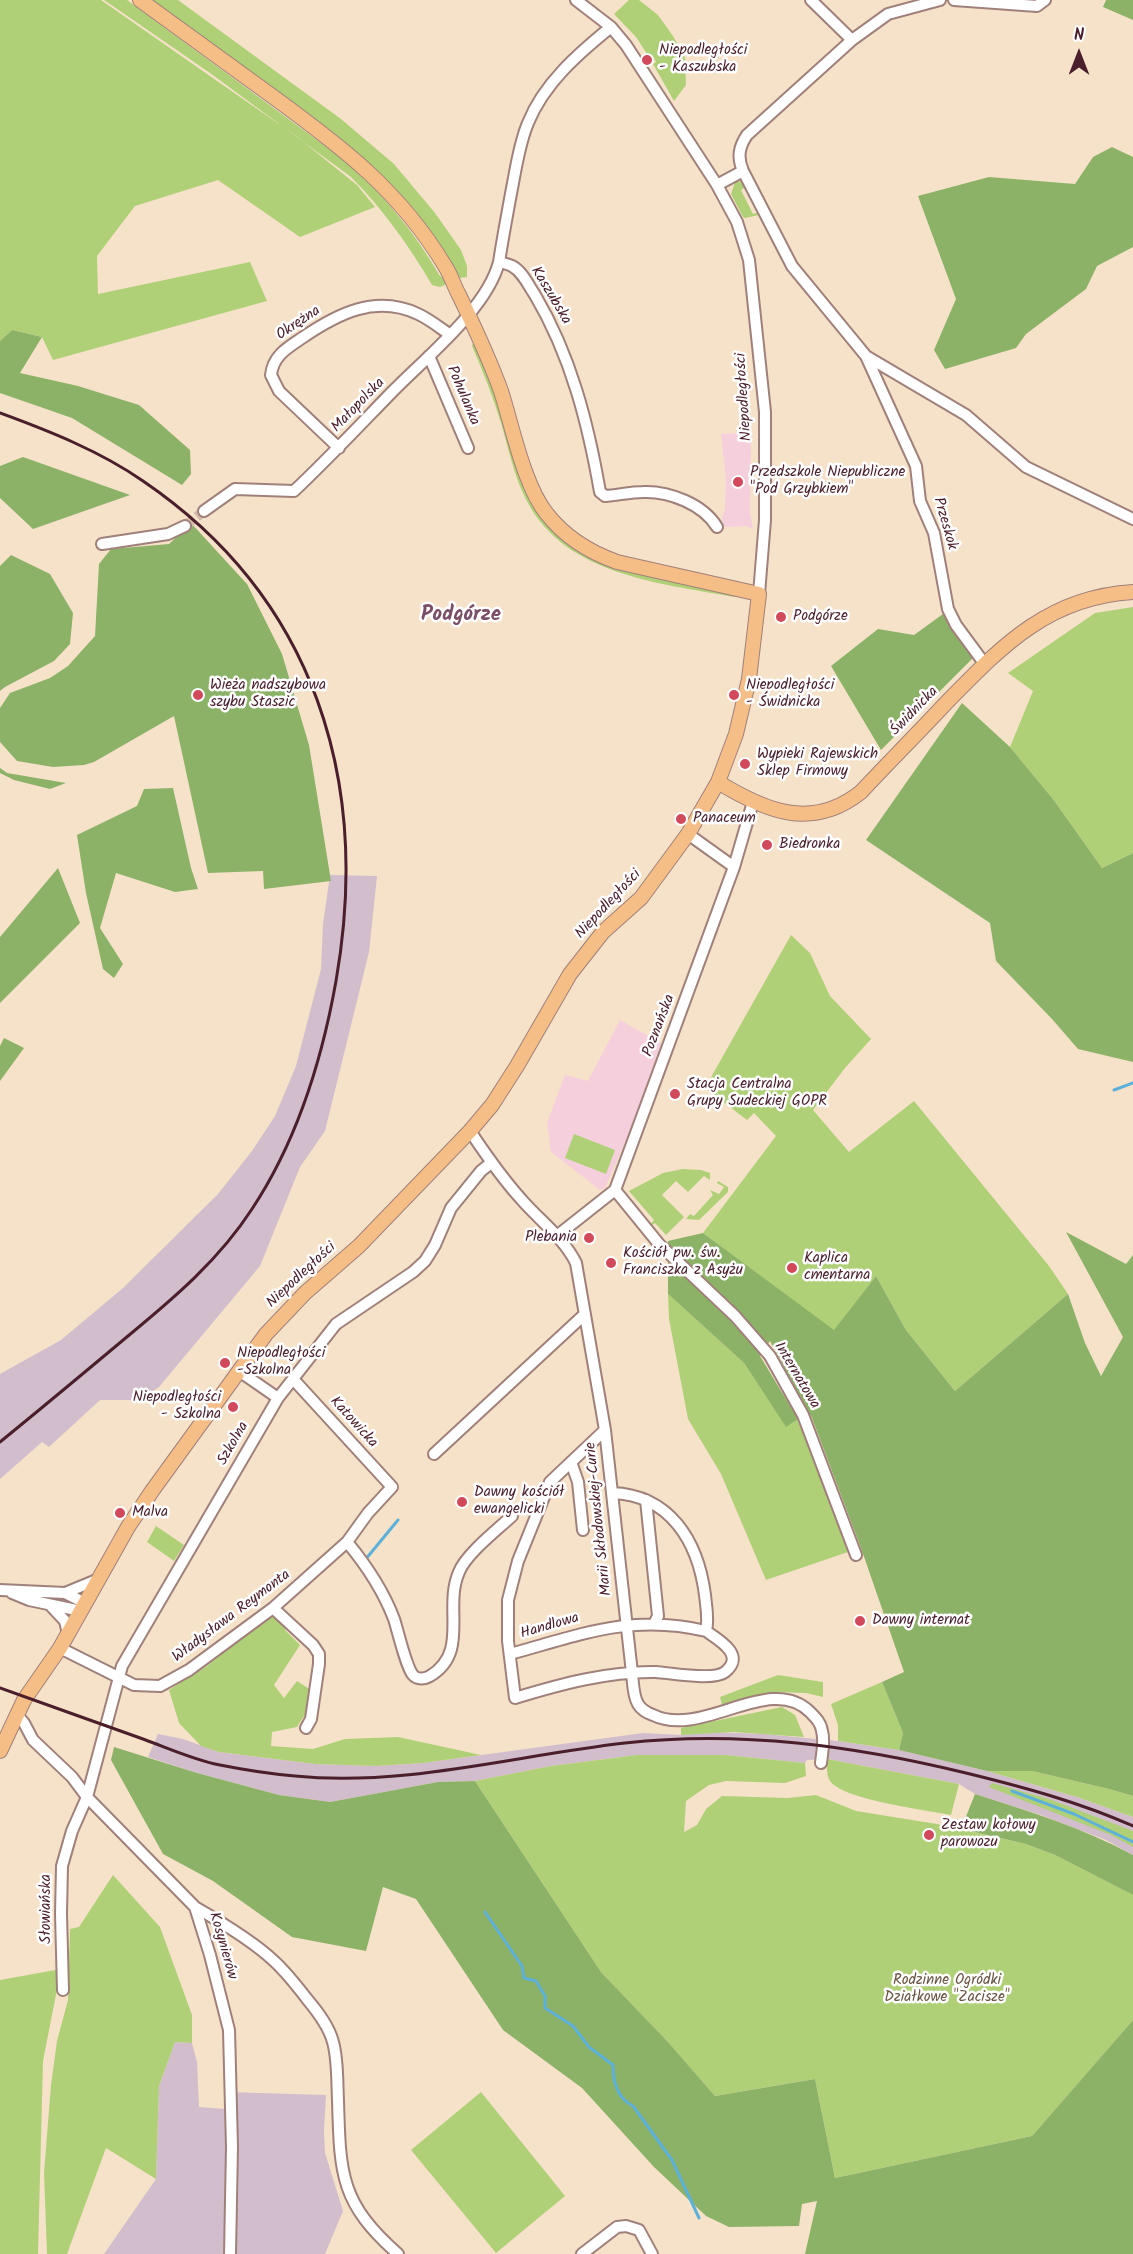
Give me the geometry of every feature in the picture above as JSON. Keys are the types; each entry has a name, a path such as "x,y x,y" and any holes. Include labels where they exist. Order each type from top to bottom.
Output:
{"main road":[{"path":"140,0 340,146 396,199 419,225 447,269 468,314 500,390 528,477 545,512 561,529 583,547 617,562 759,594"},
{"name":"Świdnicka","path":"718,782 753,802 785,812 813,814 851,800 984,663 1025,629 1060,609 1096,596 1133,592"},
{"name":"Niepodległości","path":"0,1750 24,1700 60,1648 152,1491 238,1371 281,1317 359,1246 470,1131 492,1105 570,974 603,932 641,898 688,834 718,782 736,734 746,696 759,594"}],"street":[{"name":"Niepodległości","path":"576,0 611,27 641,67 717,185 742,235 749,260 765,412 765,519 759,594"},
{"path":"811,0 852,40"},
{"path":"717,185 742,171 739,156 741,145 747,135 852,40 888,14 940,0"},
{"path":"954,0 1036,6 1045,0"},
{"path":"499,262 508,208 527,123 538,103 560,73 587,46 611,27"},
{"name":"Przeskok","path":"742,171 792,266 866,356 916,466 920,501 934,533 948,609 956,625 984,663"},
{"name":"Małopolska","path":"204,511 235,489 263,488 294,491 339,448 468,314 492,279 499,262"},
{"name":"Kaszubska","path":"499,262 512,266 522,275 547,315 565,355 582,406 600,492 605,496 655,492 674,497 711,517 717,527"},
{"name":"Okrężna","path":"339,448 279,391 271,375 276,358 326,323 345,312 361,307 379,305 410,310 427,318 449,334"},
{"name":"Pohulanka","path":"429,356 468,448"},
{"name":"Przeskok","path":"866,356 966,415 1026,467 1133,519"},
{"path":"102,543 168,534 185,526"},
{"name":"Poznańska","path":"615,1190 734,867 753,802"},
{"path":"688,834 734,867"},
{"name":"Marii Skłodowskiej-Curie","path":"470,1131 520,1199 558,1235 576,1263 605,1431 632,1673 638,1704 646,1712 666,1720 677,1721 722,1713 767,1699 777,1698 799,1702 820,1724 823,1736 821,1763"},
{"name":"Szkolna","path":"87,1797 122,1666 278,1398 336,1324 413,1272 425,1260 435,1245 452,1208 491,1162"},
{"path":"558,1235 615,1190"},
{"name":"Internatowa","path":"615,1190 659,1244 735,1316 770,1356 803,1415 856,1555"},
{"path":"434,1454 585,1314"},
{"path":"238,1371 278,1398"},
{"name":"Katowicka","path":"293,1379 392,1487"},
{"path":"605,1431 550,1482 518,1561 508,1600 510,1654 515,1698 590,1679 632,1673 702,1676 725,1672 732,1662 732,1654 724,1642 706,1631 707,1613 703,1582 689,1542 677,1522 658,1506 646,1500 628,1494 612,1493"},
{"path":"571,1462 576,1475 583,1530"},
{"name":"Władysława Reymonta","path":"60,1648 134,1685 160,1686 189,1670 273,1608 347,1542 392,1487"},
{"path":"646,1500 658,1616 654,1624"},
{"path":"347,1542 377,1582 393,1616 408,1667 413,1676 428,1677 446,1661 452,1651 454,1590 458,1572 465,1560 512,1516"},
{"path":"3,1590 65,1593 99,1579"},
{"path":"3,1590 51,1606 83,1607"},
{"path":"65,1593 83,1607"},
{"path":"51,1606 65,1621 68,1634"},
{"path":"273,1608 319,1654 311,1719 306,1728"},
{"name":"Handlowa","path":"510,1654 596,1630 627,1625 669,1624 706,1631"},
{"name":"Kosynierów","path":"18,1716 33,1740 72,1777 87,1797 195,1907 229,2030 232,2147 230,2254"},
{"name":"Słowiańska","path":"63,1990 62,1866 72,1831 87,1797"},
{"path":"195,1907 273,1960 303,1994 327,2027 333,2041 337,2075 339,2154 344,2179 350,2198 368,2224 398,2254"},
{"path":"582,2254 617,2227 626,2226 639,2230 652,2254"}],"shaded area":[{"name":"Przedszkole Niepubliczne \"Pod Grzybkiem\"","path":"751,433 750,512 753,529 746,526 724,527 722,518 725,509 726,480 721,434"},
{"path":"330,875 377,876 369,952 325,1131 300,1167 260,1266 159,1387 141,1400 100,1400 49,1447 42,1442 0,1479 0,1374 61,1340 123,1288 218,1194 252,1151 275,1116 296,1066 321,969 323,924"},
{"path":"620,1020 661,1043 661,1049 629,1133 605,1188 600,1190 551,1152 547,1123 565,1075 588,1081"},
{"path":"711,1732 838,1741 899,1750 987,1771 1077,1797 1133,1817 1133,1855 1106,1840 1041,1815 975,1794 959,1784 827,1759 807,1760 805,1763 725,1755 637,1755 551,1766 475,1781 438,1782 330,1802 279,1795 148,1757 158,1734 183,1739 219,1752 315,1764 376,1766 423,1763 643,1733 681,1735"},
{"path":"175,2042 192,2043 197,2062 199,2107 225,2109 225,2092 326,2095 325,2153 343,2211 325,2254 104,2254 156,2179 159,2086"}],"green space":[{"path":"0,0 101,0 296,136 357,185 375,207 300,237 218,180 135,206 97,256 98,294 250,262 267,301 53,360 42,337 12,330 0,341"},
{"path":"104,0 127,0 340,157 369,183 395,212 419,243 440,276 445,278 445,285 440,287 432,285 395,228 351,177 210,73"},
{"path":"149,0 178,0 341,119 394,164 435,213 461,250 467,266 467,277 460,278 457,275 410,208"},
{"path":"629,0 639,0 658,15 685,58 686,85 674,101 653,64 656,62 652,55 649,57 636,37 614,14"},
{"path":"1106,0 1133,0 1133,20 1103,7"},
{"path":"1112,147 1133,157 1133,247 1097,266 1086,289 1026,334 1016,348 945,369 934,350 956,299 918,196 989,177 1075,184 1093,157"},
{"path":"739,181 747,186 741,190 753,214 759,212 759,215 743,217 731,194 735,182"},
{"path":"12,330 42,337 20,373 78,386 139,405 190,450 191,474 182,485 72,418 0,393 0,341"},
{"path":"474,341 494,389 506,428 568,543 736,594 735,597 644,580 586,558 560,542 539,520 523,493 513,468 495,404 472,346"},
{"path":"23,457 130,495 33,529 0,498 0,466"},
{"path":"191,523 247,584 282,654 309,745 331,881 264,889 263,871 208,873 174,716 94,762 84,765 53,767 17,761 0,742 0,708 10,693 50,678 68,666 95,636 99,564 111,549 169,544"},
{"path":"11,555 50,574 73,613 70,644 54,661 0,691 0,566"},
{"path":"1133,607 1133,853 1102,868 1053,799 1010,747 1033,691 1008,673 1095,613"},
{"path":"943,614 974,657 881,750 831,666 878,629 914,635"},
{"path":"962,703 1010,747 1053,799 1102,868 1133,853 1133,1062 1078,1049 996,961 990,923 866,840"},
{"path":"0,768 7,773 66,783 50,789 14,780 0,773"},
{"path":"173,788 198,889 175,892 116,873 100,928 123,964 114,978 103,969 86,893 77,835 137,806 144,789"},
{"path":"58,868 80,923 0,1003 0,937"},
{"path":"791,935 810,953 830,996 871,1039 813,1110 849,1152 914,1101 1049,1266 1068,1294 955,1391 906,1330 876,1276 834,1331 703,1233 776,1136 754,1113 747,1120 705,1088"},
{"path":"4,1038 24,1048 0,1081 0,1046"},
{"path":"574,1134 615,1150 606,1174 565,1158"},
{"path":"683,1169 710,1173 710,1180 704,1176 688,1192 676,1181 662,1195 684,1217 666,1235 655,1223 650,1225 654,1220 629,1191 663,1173"},
{"path":"718,1181 728,1187 728,1192 699,1220 686,1219 690,1214 694,1216 713,1195 710,1190 719,1194 724,1187 717,1183"},
{"path":"1066,1232 1126,1264 1133,1255 1133,1796 1032,1771 987,1771 899,1750 903,1733 882,1682 904,1672 812,1418 770,1341 760,1356 798,1419 786,1427 744,1363 668,1294 668,1241 703,1233 834,1330 876,1276 906,1330 955,1391 1068,1294 1085,1343 1101,1376 1123,1337"},
{"path":"668,1294 744,1363 786,1426 798,1419 848,1552 766,1580 721,1474 688,1419 669,1319"},
{"path":"156,1526 184,1545 174,1561 147,1542"},
{"path":"270,1615 287,1626 285,1630 300,1645 274,1685 284,1698 297,1681 311,1690 308,1715 304,1716 297,1727 272,1732 271,1746 313,1749 345,1739 398,1737 481,1755 423,1763 376,1766 315,1764 219,1752 201,1746 179,1723 169,1690 207,1666"},
{"path":"778,1675 823,1682 823,1697 806,1693 775,1692 722,1705 720,1697"},
{"path":"882,1682 903,1733 899,1750 838,1741 838,1725 831,1704"},
{"path":"782,1707 795,1715 804,1737 733,1732 681,1735 681,1728"},
{"path":"114,1747 279,1795 330,1802 438,1782 475,1781 601,1972 669,2043 715,2096 815,2079 835,2178 1032,2136 1133,2020 1133,2254 805,2254 817,2201 802,2204 799,2226 729,2227 706,2216 654,2167 582,2088 503,2030 416,1899 383,1887 366,1951 292,1937 213,1881 163,1854 111,1760"},
{"name":"Rodzinne Ogródki Działkowe \"Zacisze\"","path":"637,1755 725,1755 805,1763 806,1776 785,1783 726,1781 709,1785 686,1801 684,1832 697,1825 706,1809 722,1796 788,1798 816,1795 856,1811 937,1824 1026,1844 1055,1855 1133,1895 1133,2020 1032,2136 835,2178 815,2079 715,2096 669,2043 601,1972 475,1781 551,1766"},
{"path":"827,1759 959,1784 951,1815 851,1794 830,1781 827,1773"},
{"path":"987,1771 1032,1771 1133,1796 1133,1817 1077,1797"},
{"path":"992,1783 1049,1799 1133,1831 1133,1847 1111,1835 989,1787"},
{"path":"975,1794 1075,1828 1133,1855 1133,1895 1055,1855 1026,1844 961,1829"},
{"path":"113,1875 160,1927 192,2015 192,2043 175,2042 159,2086 156,2179 106,2148 67,2254 47,2254 44,2173 57,2041 68,2000 70,1929 79,1927"},
{"path":"61,1969 43,2061 38,2254 0,2254 0,1980"},
{"path":"481,2092 565,2196 496,2253 411,2150"}],"waterway":[{"path":"1114,1090 1133,1083"},
{"path":"365,1560 398,1520"},
{"path":"1012,1791 1074,1814 1133,1842"},
{"path":"485,1912 522,1966 524,1978 536,1981 545,1996 545,2008 573,2026 589,2047 613,2065 615,2083 620,2094 633,2106 672,2160 699,2218"}],"tunnel":[{"path":"185,526 204,511"}],"railway":[{"path":"0,413 92,451 127,470 202,528 251,580 289,638 317,700 336,766 345,835 345,907 330,1011 306,1099 295,1128 268,1183 239,1228 179,1293 0,1442"},
{"path":"0,1688 201,1760 229,1767 277,1774 336,1778 378,1777 419,1774 625,1743 668,1739 754,1740 840,1748 924,1763 1051,1796 1133,1826"}],"place":[{"name":"Niepodległości - Kaszubska","path":"647,60"},
{"name":"Przedszkole Niepubliczne \"Pod Grzybkiem\"","path":"738,482"},
{"name":"Podgórze","path":"781,617"},
{"name":"Wieża nadszybowa szybu Staszic","path":"198,695"},
{"name":"Niepodległości - Świdnicka","path":"734,695"},
{"name":"Wypieki Rajewskich Sklep Firmowy","path":"745,764"},
{"name":"Panaceum","path":"681,819"},
{"name":"Biedronka","path":"767,845"},
{"name":"Stacja Centralna Grupy Sudeckiej GOPR","path":"675,1094"},
{"name":"Plebania","path":"589,1238"},
{"name":"Kościół pw. św. Franciszka z Asyżu","path":"611,1263"},
{"name":"Kaplica cmentarna","path":"792,1268"},
{"name":"Niepodległości -Szkolna","path":"225,1363"},
{"name":"Niepodległości - Szkolna","path":"233,1407"},
{"name":"Dawny kościół ewangelicki","path":"462,1502"},
{"name":"Malva","path":"120,1513"},
{"name":"Dawny internat","path":"860,1621"},
{"name":"Zestaw kołowy parowozu","path":"929,1835"}],"district":[{"name":"Podgórze","path":"461,616"}]}
